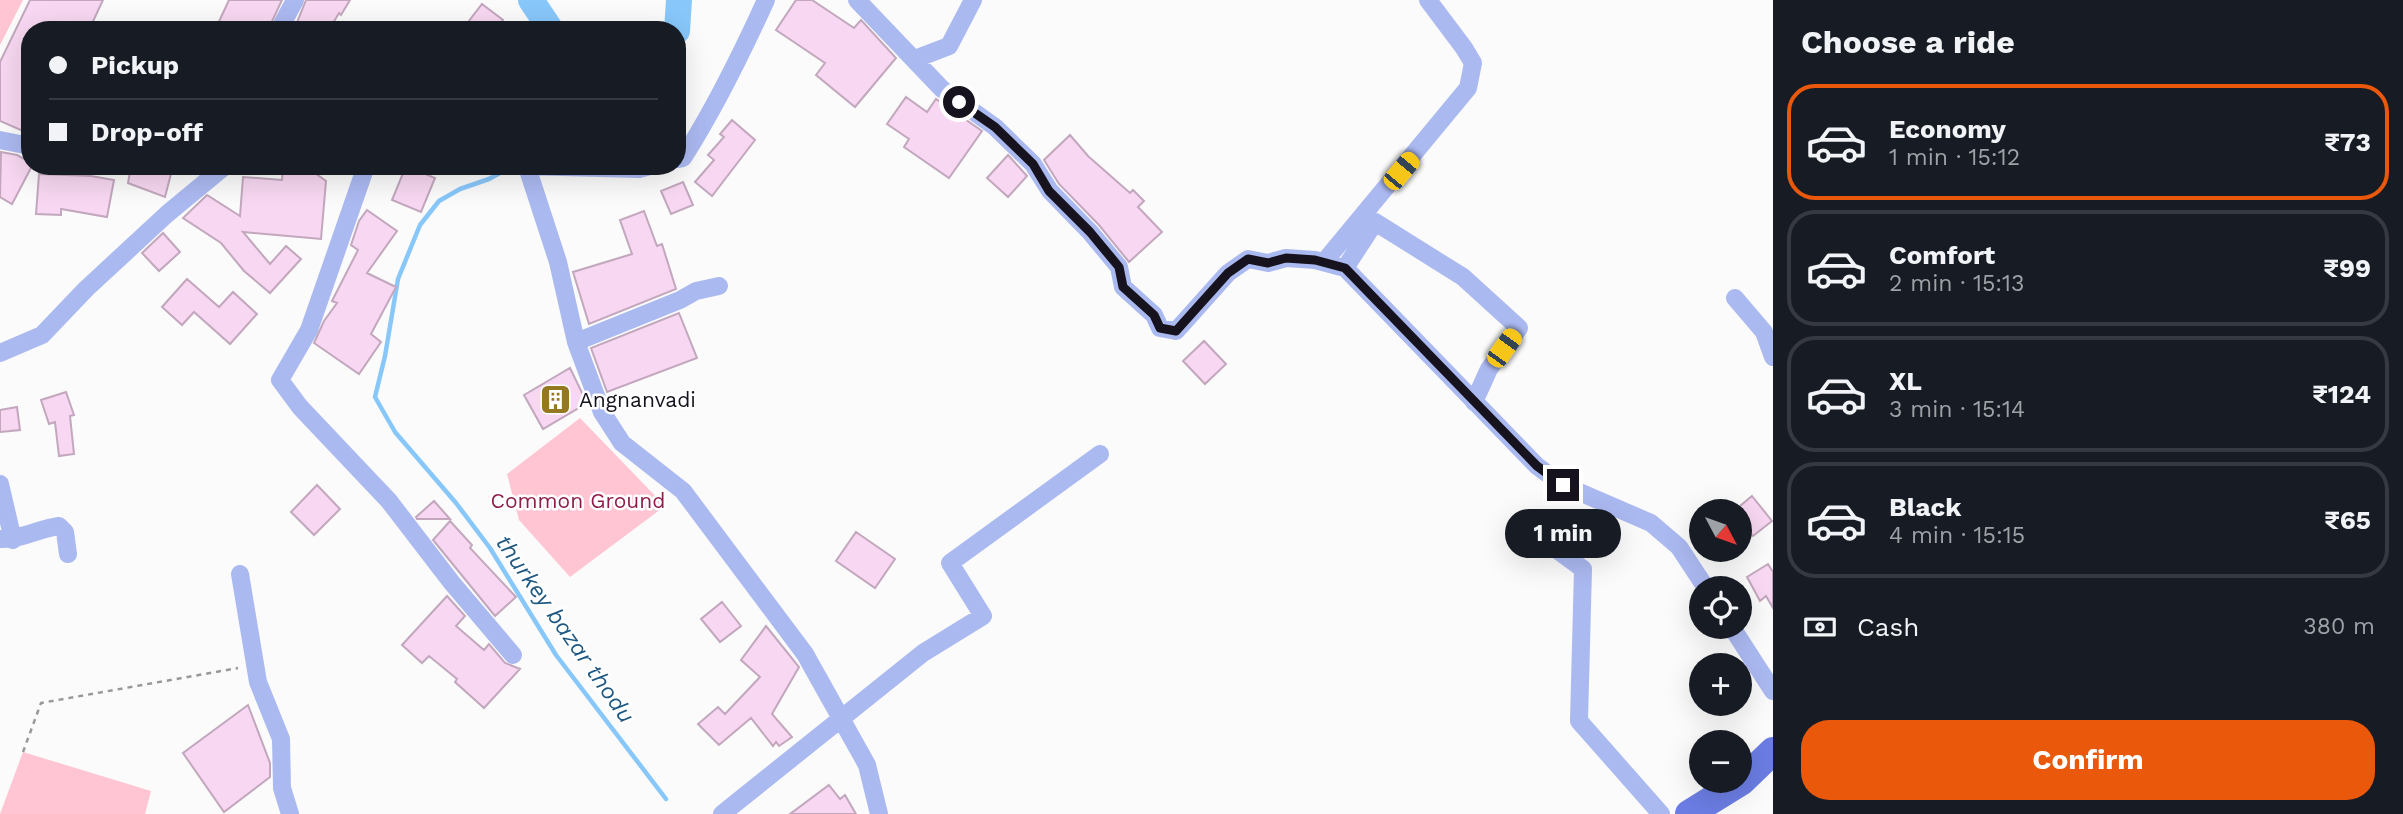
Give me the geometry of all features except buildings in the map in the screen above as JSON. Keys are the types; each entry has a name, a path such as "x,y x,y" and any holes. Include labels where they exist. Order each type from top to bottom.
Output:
{"main road":[{"path":"1689,814 1742,781 1773,751"}],"street":[{"path":"284,21 295,0"},
{"path":"686,152 739,60 766,0"},
{"path":"857,0 942,89 995,127 1033,164 1049,191 1090,232 1119,267 1123,287 1154,315 1160,328 1176,331 1228,273 1248,259 1268,263 1286,258 1324,262 1345,268 1537,466 1563,485 1651,523 1679,547 1698,576"},
{"path":"915,59 949,47 972,0"},
{"path":"1324,262 1468,88 1473,63 1428,0"},
{"path":"0,140 21,144"},
{"path":"0,353 42,335 86,289 167,214 214,175"},
{"path":"363,175 309,330 280,380 300,407 389,501 452,583 513,655"},
{"path":"528,175 558,262 576,341 602,412 622,443 683,491 805,654 866,765 879,814"},
{"path":"1345,268 1375,222 1463,277 1519,328 1489,369 1474,402"},
{"path":"576,341 680,300 696,291 719,286"},
{"path":"1735,298 1764,332 1773,357"},
{"path":"722,814 923,653 983,616 950,563 1100,454"},
{"path":"0,484 6,540 59,526 65,532 68,554"},
{"path":"1553,547 1583,569 1579,721 1661,814"},
{"path":"240,574 258,682 281,739 282,788 290,814"},
{"path":"1739,639 1773,691"}],"path":[{"path":"23,752 41,703 255,665"}],"green space":[{"path":"0,0 23,0 0,45"},
{"name":"Common Ground","path":"580,418 665,506 570,577 519,520 507,474"},
{"path":"23,752 151,791 145,814 0,814"}],"waterway":[{"path":"531,0 545,21"},
{"path":"678,21 679,0"},
{"name":"thurkey bazar thodu","path":"496,175 460,189 439,201 420,225 398,279 375,397 395,432 456,503 490,548 556,655 666,799"}],"place":[{"name":"Angnanvadi","path":"556,399"}],"route":[{"path":"959,102 995,127 1033,164 1049,191 1090,232 1119,267 1123,287 1154,315 1160,328 1176,331 1228,273 1248,259 1268,263 1286,258 1315,260 1345,268 1537,466 1563,485"}]}
